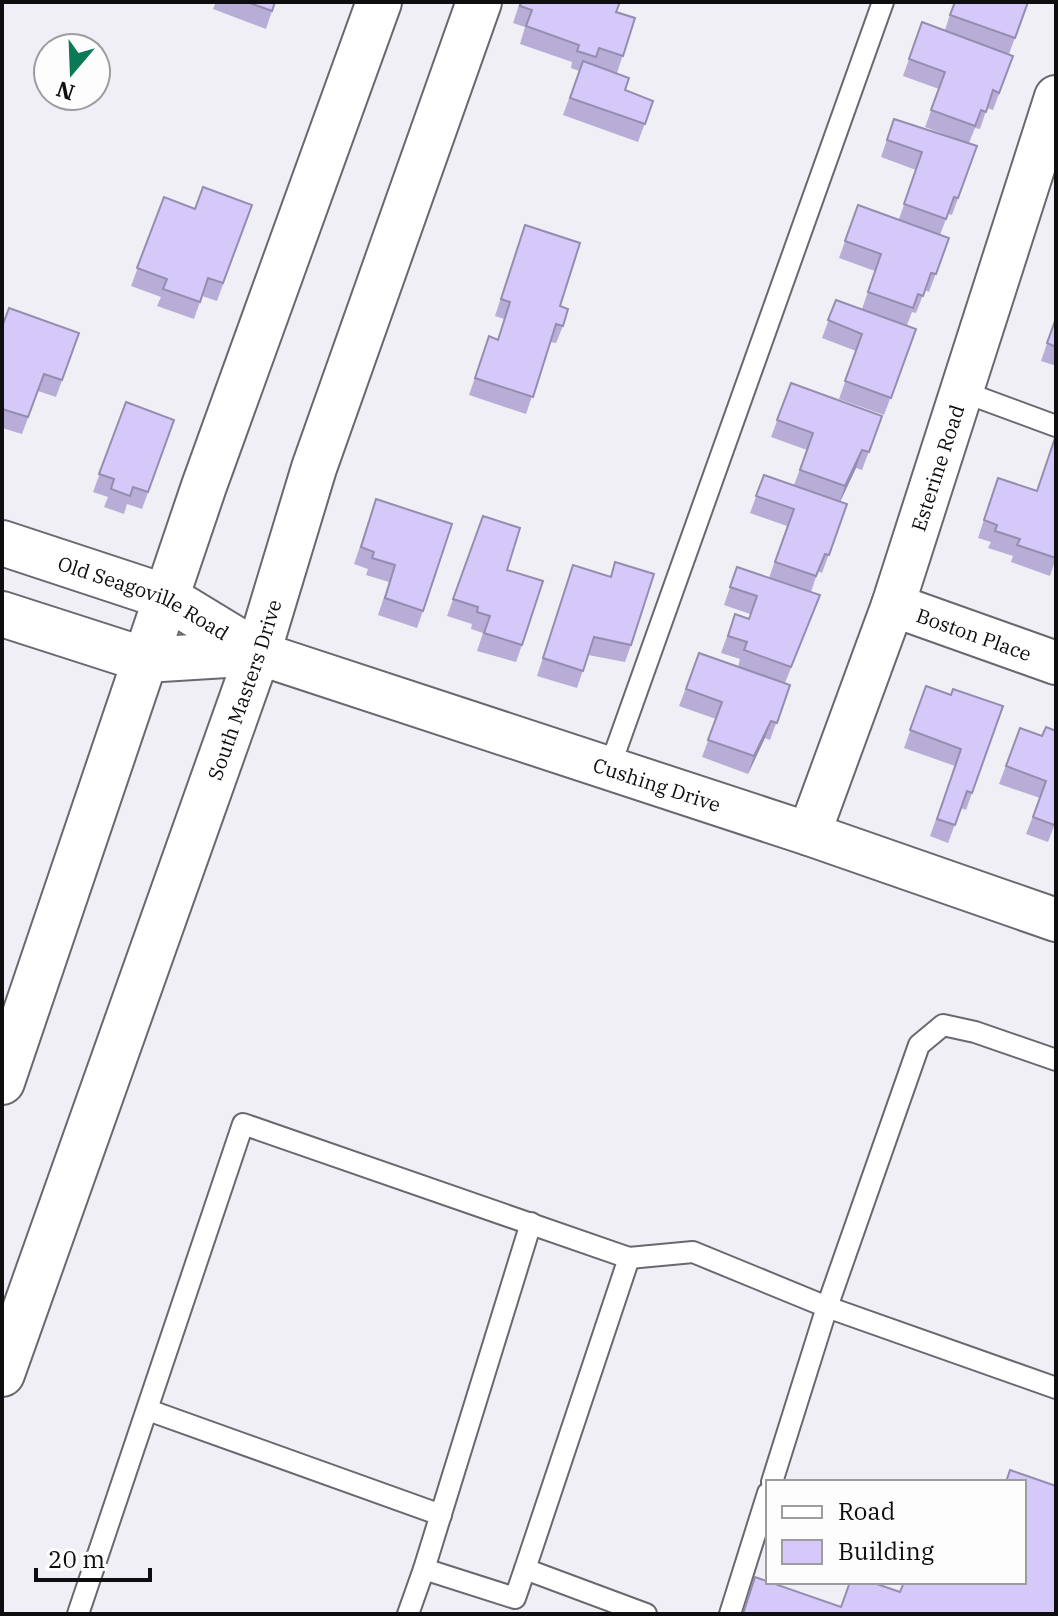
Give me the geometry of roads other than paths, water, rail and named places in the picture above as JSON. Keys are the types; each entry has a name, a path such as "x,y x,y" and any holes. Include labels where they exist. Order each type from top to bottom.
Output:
{"main road":[{"path":"2,1082 166,597 379,2"},
{"name":"South Masters Drive","path":"2,1374 258,653 314,468 479,2"},
{"name":"Old Seagoville Road","path":"2,543 166,597 258,653"},
{"name":"Old Seagoville Road","path":"2,614 145,660 258,653"}],"street":[{"name":"Esterine Road","path":"809,834 893,605 961,391 1044,171 1056,97"},
{"name":"Boston Place","path":"893,605 1056,663"},
{"name":"Cushing Drive","path":"258,653 809,834 1056,920"}],"lane":[{"path":"609,769 883,2"},
{"path":"961,391 1056,426"},
{"path":"773,1480 827,1307 919,1045 943,1025 975,1032 1056,1060"},
{"path":"78,1614 243,1124 629,1258 693,1252 827,1307 1056,1388"},
{"path":"408,1614 531,1223"},
{"path":"424,1569 515,1598 629,1258"},
{"path":"148,1410 441,1515"},
{"path":"730,1614 766,1499"},
{"path":"525,1569 646,1614"}]}
